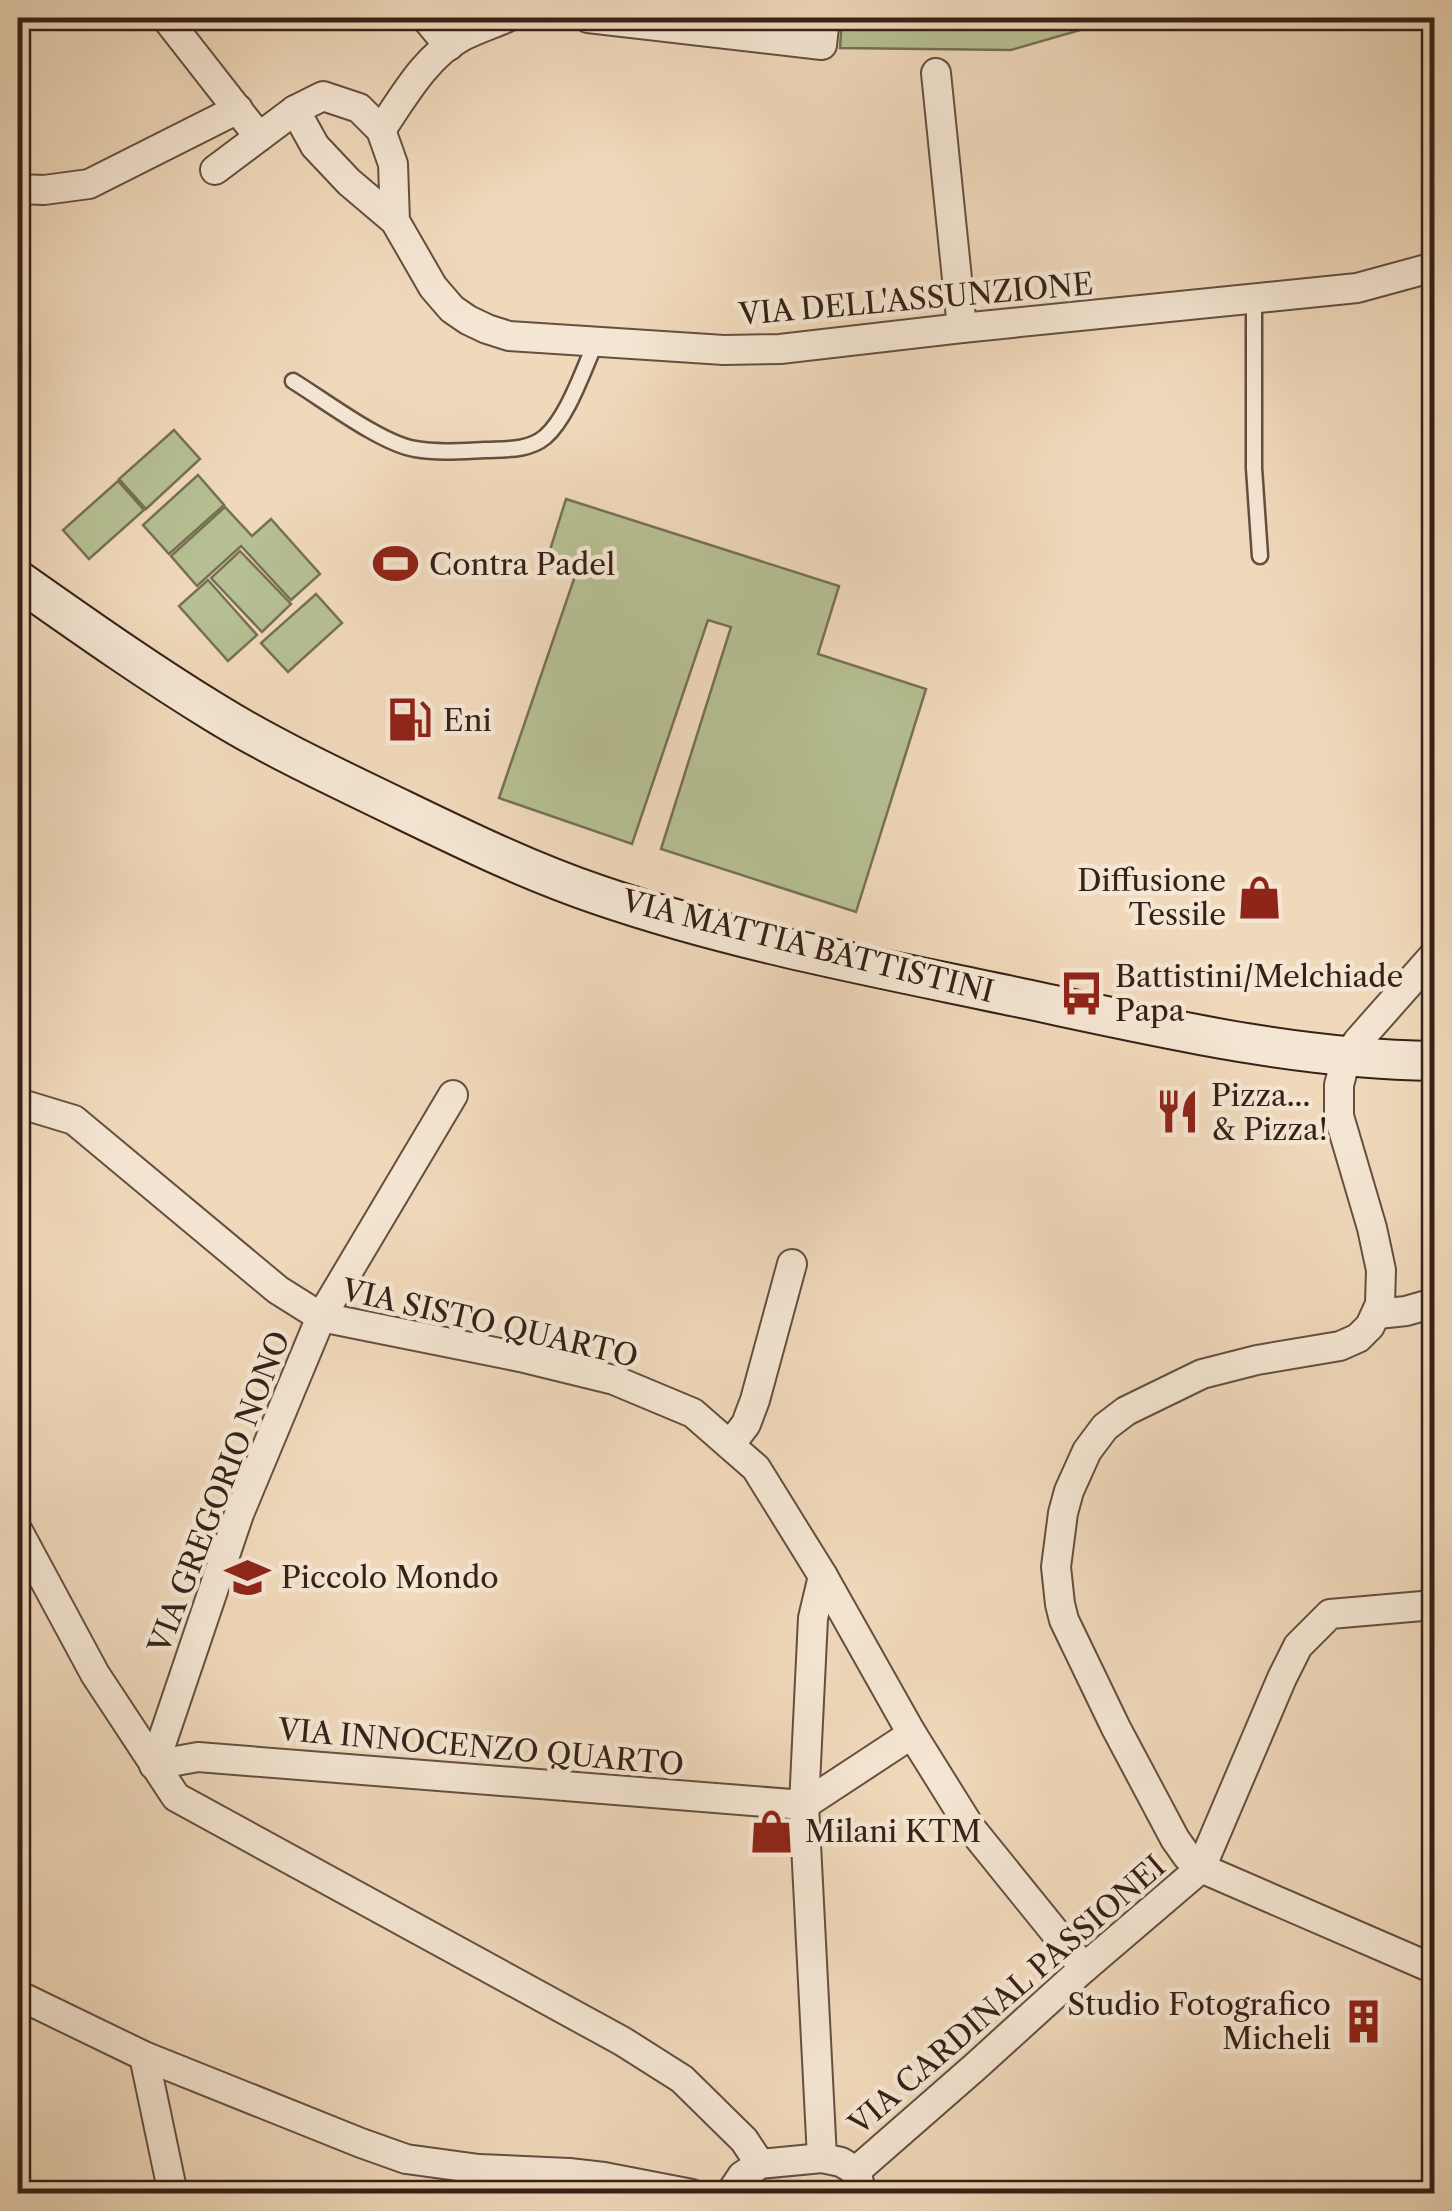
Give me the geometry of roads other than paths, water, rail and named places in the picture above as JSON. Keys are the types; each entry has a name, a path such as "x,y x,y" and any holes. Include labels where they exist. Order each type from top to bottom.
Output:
{"main road":[{"name":"VIA MATTIA BATTISTINI","path":"18,580 214,712 264,740 428,823 584,889 748,938 856,964 1231,1042 1346,1058 1434,1061"}],"street":[{"path":"166,18 260,136"},
{"path":"426,18 448,46"},
{"path":"216,170 295,110 323,96 359,108 381,130 417,76 448,46 506,18"},
{"path":"588,18 822,45 825,18"},
{"path":"936,73 962,328"},
{"path":"18,189 89,184 238,109"},
{"name":"VIA DELL'ASSUNZIONE","path":"295,110 315,146 349,182 396,221 433,287 452,309 468,320 509,336 760,350 1357,288 1434,268"},
{"name":"VIA DELL'ASSUNZIONE","path":"381,130 393,164 396,221"},
{"path":"1434,955 1358,1041 1346,1058 1339,1085 1338,1108 1378,1254 1382,1292 1378,1314 1352,1342 1202,1374 1126,1411 1104,1427 1069,1490 1057,1550 1064,1620 1187,1856 1201,1868 1434,1969"},
{"name":"VIA GREGORIO NONO","path":"154,1765 239,1514 320,1317 453,1094"},
{"name":"VIA SISTO QUARTO","path":"18,1103 74,1120 278,1290 320,1317 614,1380 693,1413 756,1468 970,1826 1084,1968"},
{"path":"730,1445 746,1424 755,1400 792,1264"},
{"path":"1378,1314 1406,1312 1434,1303"},
{"path":"18,1532 95,1674 176,1798 622,2040 682,2079 744,2140 760,2164"},
{"path":"822,2158 804,1805 813,1618 823,1576"},
{"path":"1201,1868 1298,1646 1330,1614 1434,1605"},
{"path":"804,1805 912,1734"},
{"name":"VIA INNOCENZO QUARTO","path":"154,1765 198,1756 804,1805"},
{"name":"VIA CARDINAL PASSIONEI","path":"859,2182 975,2067 1201,1868"},
{"path":"18,1995 144,2056 406,2159 480,2170 604,2176 692,2194"},
{"path":"144,2056 173,2194"},
{"path":"730,2194 742,2176 760,2164 822,2158 841,2162 859,2182"}],"lane":[{"path":"1254,298 1254,468 1260,556"},
{"path":"294,381 402,446 451,451 520,448 542,440 556,425 596,342"}],"place":[{"name":"Contra Padel","path":"396,564"},
{"name":"Eni","path":"410,720"},
{"name":"Diffusione Tessile","path":"1259,897"},
{"name":"Battistini/Melchiade Papa","path":"1082,993"},
{"name":"Pizza... & Pizza!","path":"1178,1112"},
{"name":"Piccolo Mondo","path":"248,1577"},
{"name":"Milani KTM","path":"772,1831"},
{"name":"Studio Fotografico Micheli","path":"1364,2021"}]}
